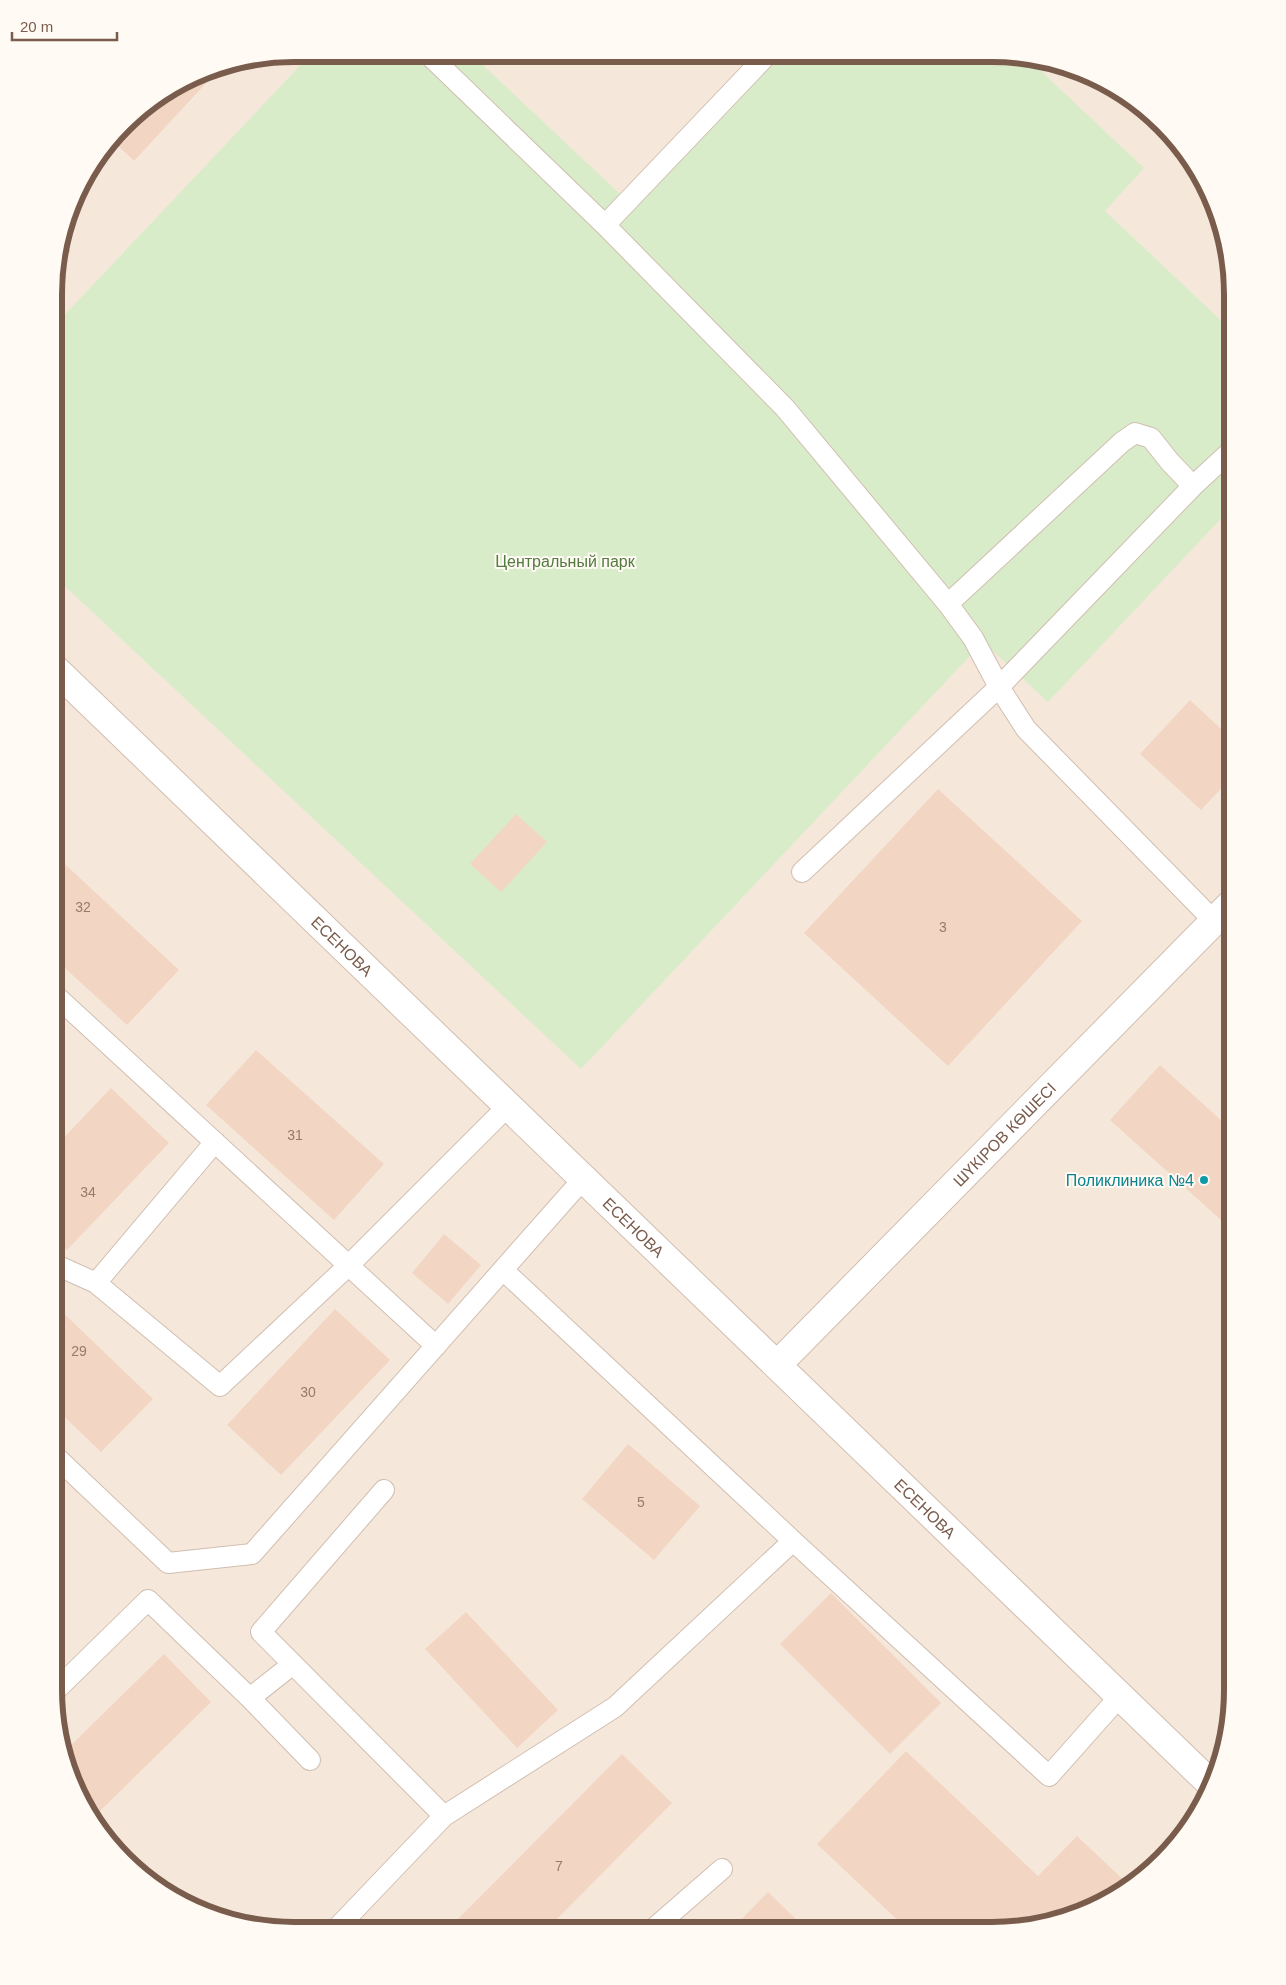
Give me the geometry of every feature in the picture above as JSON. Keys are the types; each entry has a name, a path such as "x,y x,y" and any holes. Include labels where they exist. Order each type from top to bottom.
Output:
{"street":[{"name":"ЕСЕНОВА","path":"62,676 1206,1779"},
{"name":"ШҮКІРОВ КӨШЕСІ","path":"777,1365 1223,912"}],"lane":[{"path":"436,62 605,225 785,408 948,604 973,638 999,687 1026,729 1223,912"},
{"path":"605,225 760,62"},
{"path":"948,604 1122,442 1135,433 1151,438 1170,462 1193,486"},
{"path":"802,872 999,687 1193,486 1224,457"},
{"path":"62,1001 436,1346"},
{"path":"62,1268 96,1283 220,1386 349,1265 508,1106"},
{"path":"96,1283 215,1142"},
{"path":"62,1463 168,1563 252,1554 583,1178"},
{"path":"503,1270 793,1541 1049,1776 1120,1696"},
{"path":"384,1490 262,1632 444,1816"},
{"path":"343,1922 444,1816 615,1707 793,1541"},
{"path":"62,1684 148,1600 250,1698 310,1760"},
{"path":"250,1698 293,1664"},
{"path":"661,1922 722,1869"}],"shaded area":[{"path":"991,62 1022,64 1051,70 1080,80 1094,86 1133,110 1176,153 1200,192 1216,235 1222,264 1224,295 1224,1690 1222,1721 1211,1765 1200,1793 1176,1832 1133,1875 1094,1899 1051,1915 1006,1922 264,1921 235,1915 206,1905 192,1899 153,1875 110,1832 86,1793 70,1750 64,1721 62,1690 62,295 64,264 70,235 86,192 110,153 142,120 153,110 192,86 206,80 235,70 280,63"}],"green space":[{"name":"Центральный парк","path":"303,62 480,62 635,208 772,62 991,62 1022,64 1037,67 1144,168 1105,211 1224,323 1224,515 1048,702 983,642 581,1069 62,584 62,318"}],"building":[{"path":"210,78 134,161 117,145 120,142 153,110 192,86"},
{"path":"67,248 71,251 65,257"},
{"path":"1190,700 1224,732 1224,786 1201,810 1140,754"},
{"path":"938,789 1082,921 948,1066 804,933"},
{"path":"516,814 547,842 501,892 470,864"},
{"path":"62,861 179,970 127,1025 62,965"},
{"path":"256,1050 384,1164 334,1220 206,1105"},
{"name":"Поликлиника №4","path":"1160,1065 1224,1123 1224,1223 1110,1120"},
{"path":"111,1088 169,1143 67,1250 62,1245 62,1140"},
{"path":"444,1234 481,1265 448,1304 412,1273"},
{"path":"335,1309 390,1360 281,1475 227,1425"},
{"path":"62,1312 153,1399 101,1452 62,1415"},
{"path":"628,1444 700,1506 654,1560 582,1499"},
{"path":"831,1593 941,1703 890,1754 780,1644"},
{"path":"466,1612 558,1710 517,1748 425,1649"},
{"path":"164,1654 211,1702 98,1813 86,1793 69,1747"},
{"path":"906,1751 1038,1876 1077,1836 1124,1880 1094,1899 1080,1905 1051,1915 1022,1921 899,1922 817,1844"},
{"path":"622,1754 672,1803 554,1922 455,1922"},
{"path":"768,1892 799,1922 739,1922"}],"place":[{"name":"Поликлиника №4","path":"1204,1180"}]}
